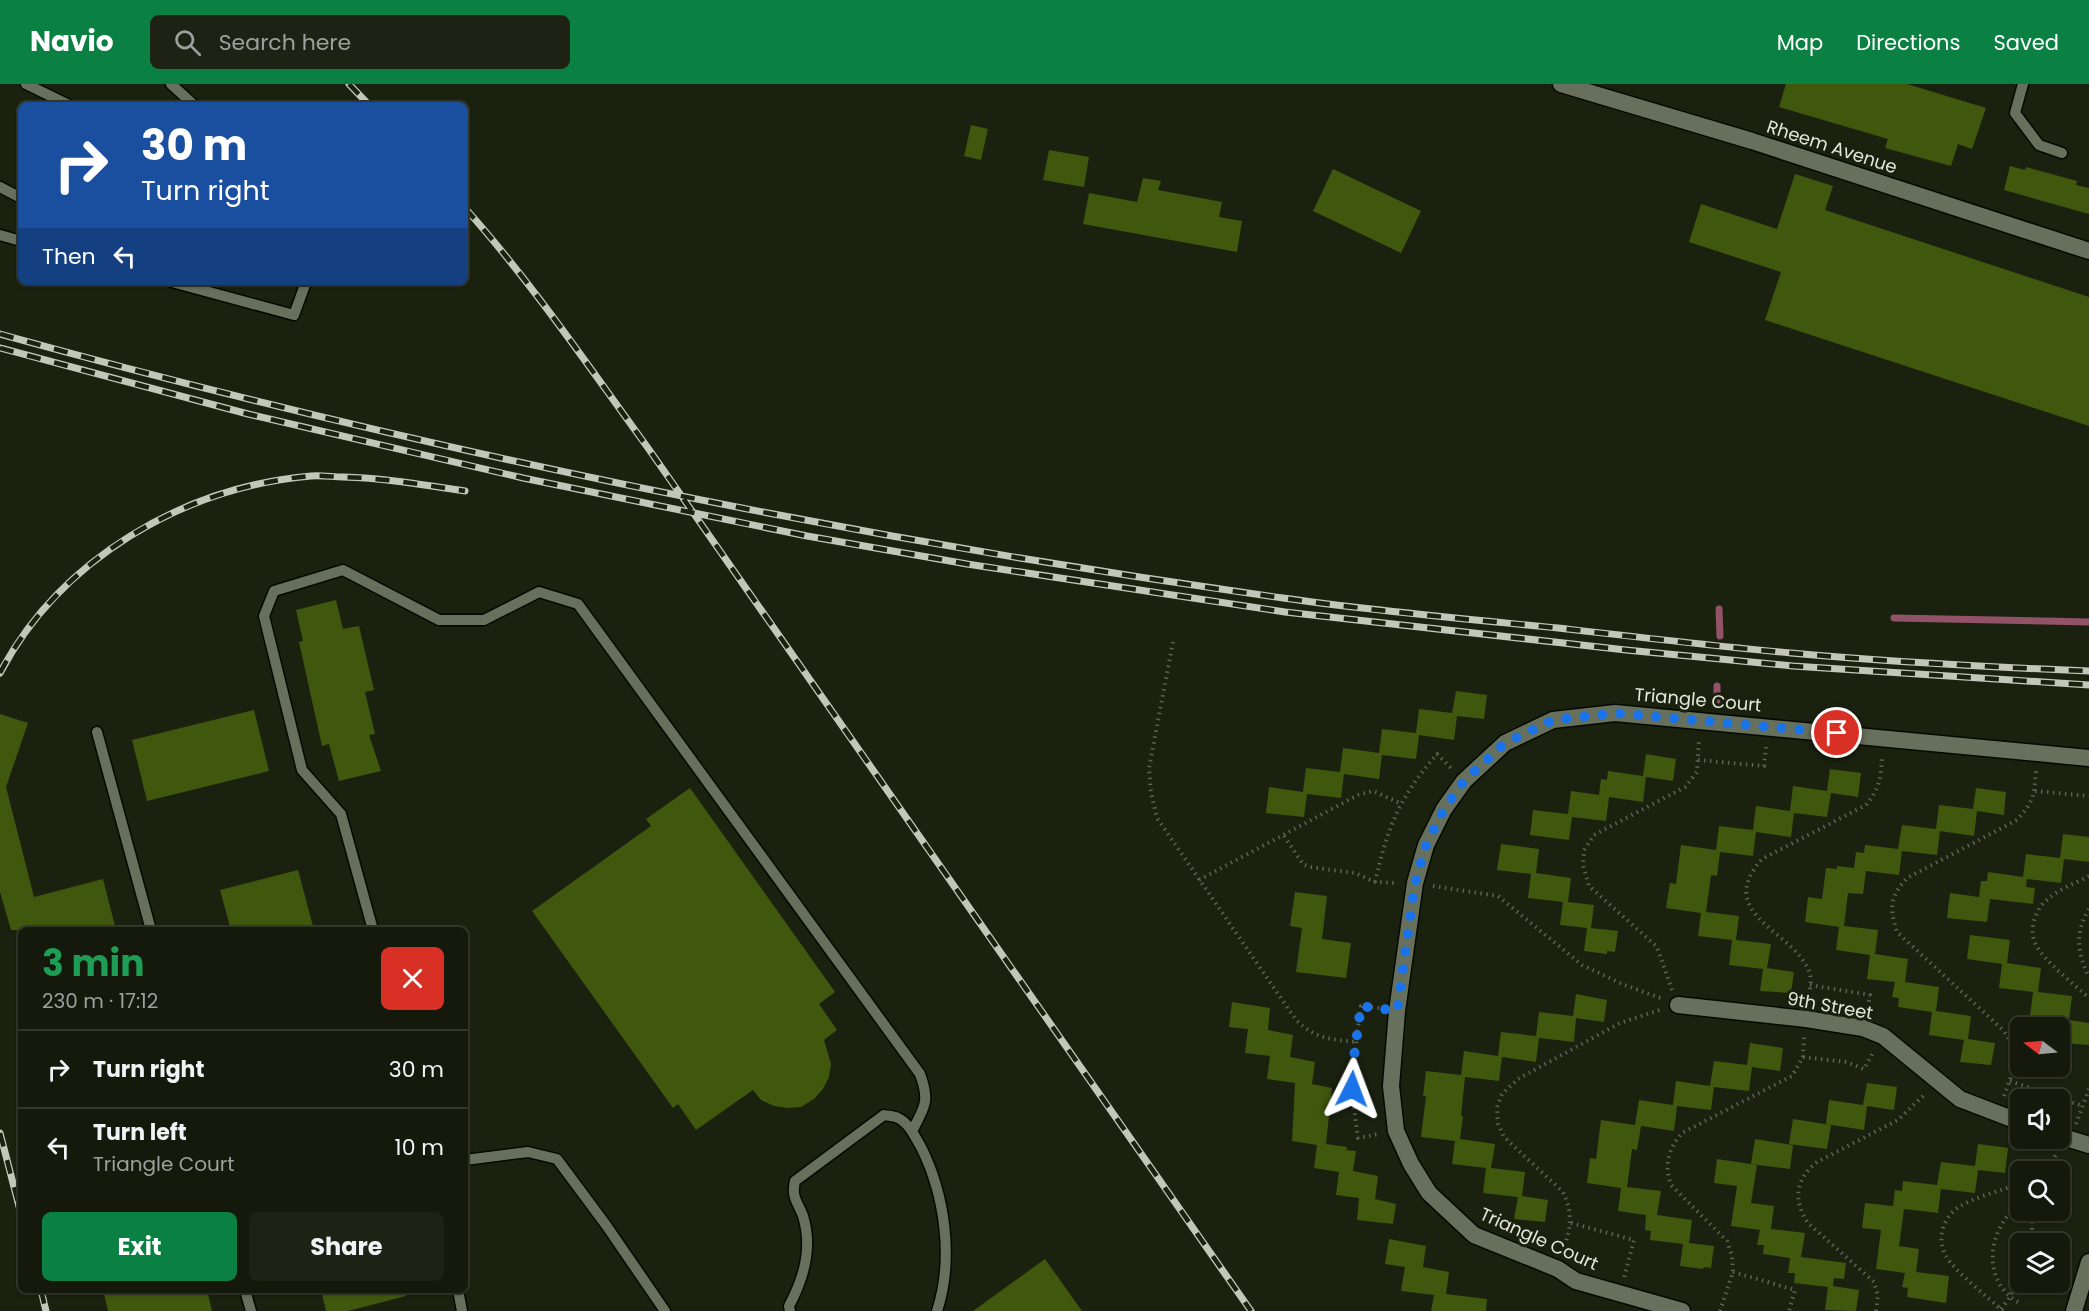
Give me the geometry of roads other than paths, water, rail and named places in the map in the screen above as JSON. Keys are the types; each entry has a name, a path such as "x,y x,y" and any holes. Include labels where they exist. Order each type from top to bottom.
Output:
{"street":[{"name":"Rheem Avenue","path":"1561,84 1752,141 2089,251"},
{"name":"Triangle Court","path":"1682,1311 1576,1281 1558,1269 1474,1235 1429,1193 1411,1164 1396,1131 1391,1086 1397,1011 1415,883 1426,845 1444,809 1464,781 1505,743 1553,720 1615,713 2089,758"},
{"name":"9th Street","path":"1678,1005 1806,1019 1863,1028 1883,1036 1960,1099 2010,1118"},
{"path":"2070,1139 2089,1145"},
{"path":"2074,1311 2089,1262"}],"lane":[{"path":"26,84 63,102"},
{"path":"171,84 191,102"},
{"path":"2023,84 2015,113 2039,145 2062,153"},
{"path":"0,188 18,197"},
{"path":"0,236 18,240"},
{"path":"183,285 294,315 305,285"},
{"path":"372,927 341,814 302,770 264,616 274,591 344,570 439,620 484,620 539,592 578,604 920,1074 926,1092 922,1111 912,1131"},
{"path":"97,732 150,927"},
{"path":"790,1311 789,1306 805,1270 808,1243 803,1217 792,1193 795,1181 884,1115 899,1118 912,1131 926,1157 939,1195 945,1234 945,1273 937,1311"},
{"path":"468,1160 528,1152 557,1159 665,1311"},
{"path":"246,1293 251,1311"},
{"path":"459,1293 462,1311"}],"waterway":[{"path":"1719,609 1720,636"},
{"path":"1894,618 2089,622"},
{"path":"1717,686 1717,701"}],"railway":[{"path":"349,84 366,102"},
{"path":"468,211 537,296 648,448 1251,1311"},
{"path":"0,334 317,416 477,453 798,519 959,548 1351,607 1828,656 2089,671"},
{"path":"0,348 248,414 523,478 807,536 967,564 1285,612 1626,650 1793,666 2089,685"},
{"path":"0,673 25,632 56,596 91,563 130,536 173,513 217,495 264,483 315,476 389,480 465,491"},
{"path":"0,1133 18,1202"},
{"path":"42,1293 46,1311"}]}
